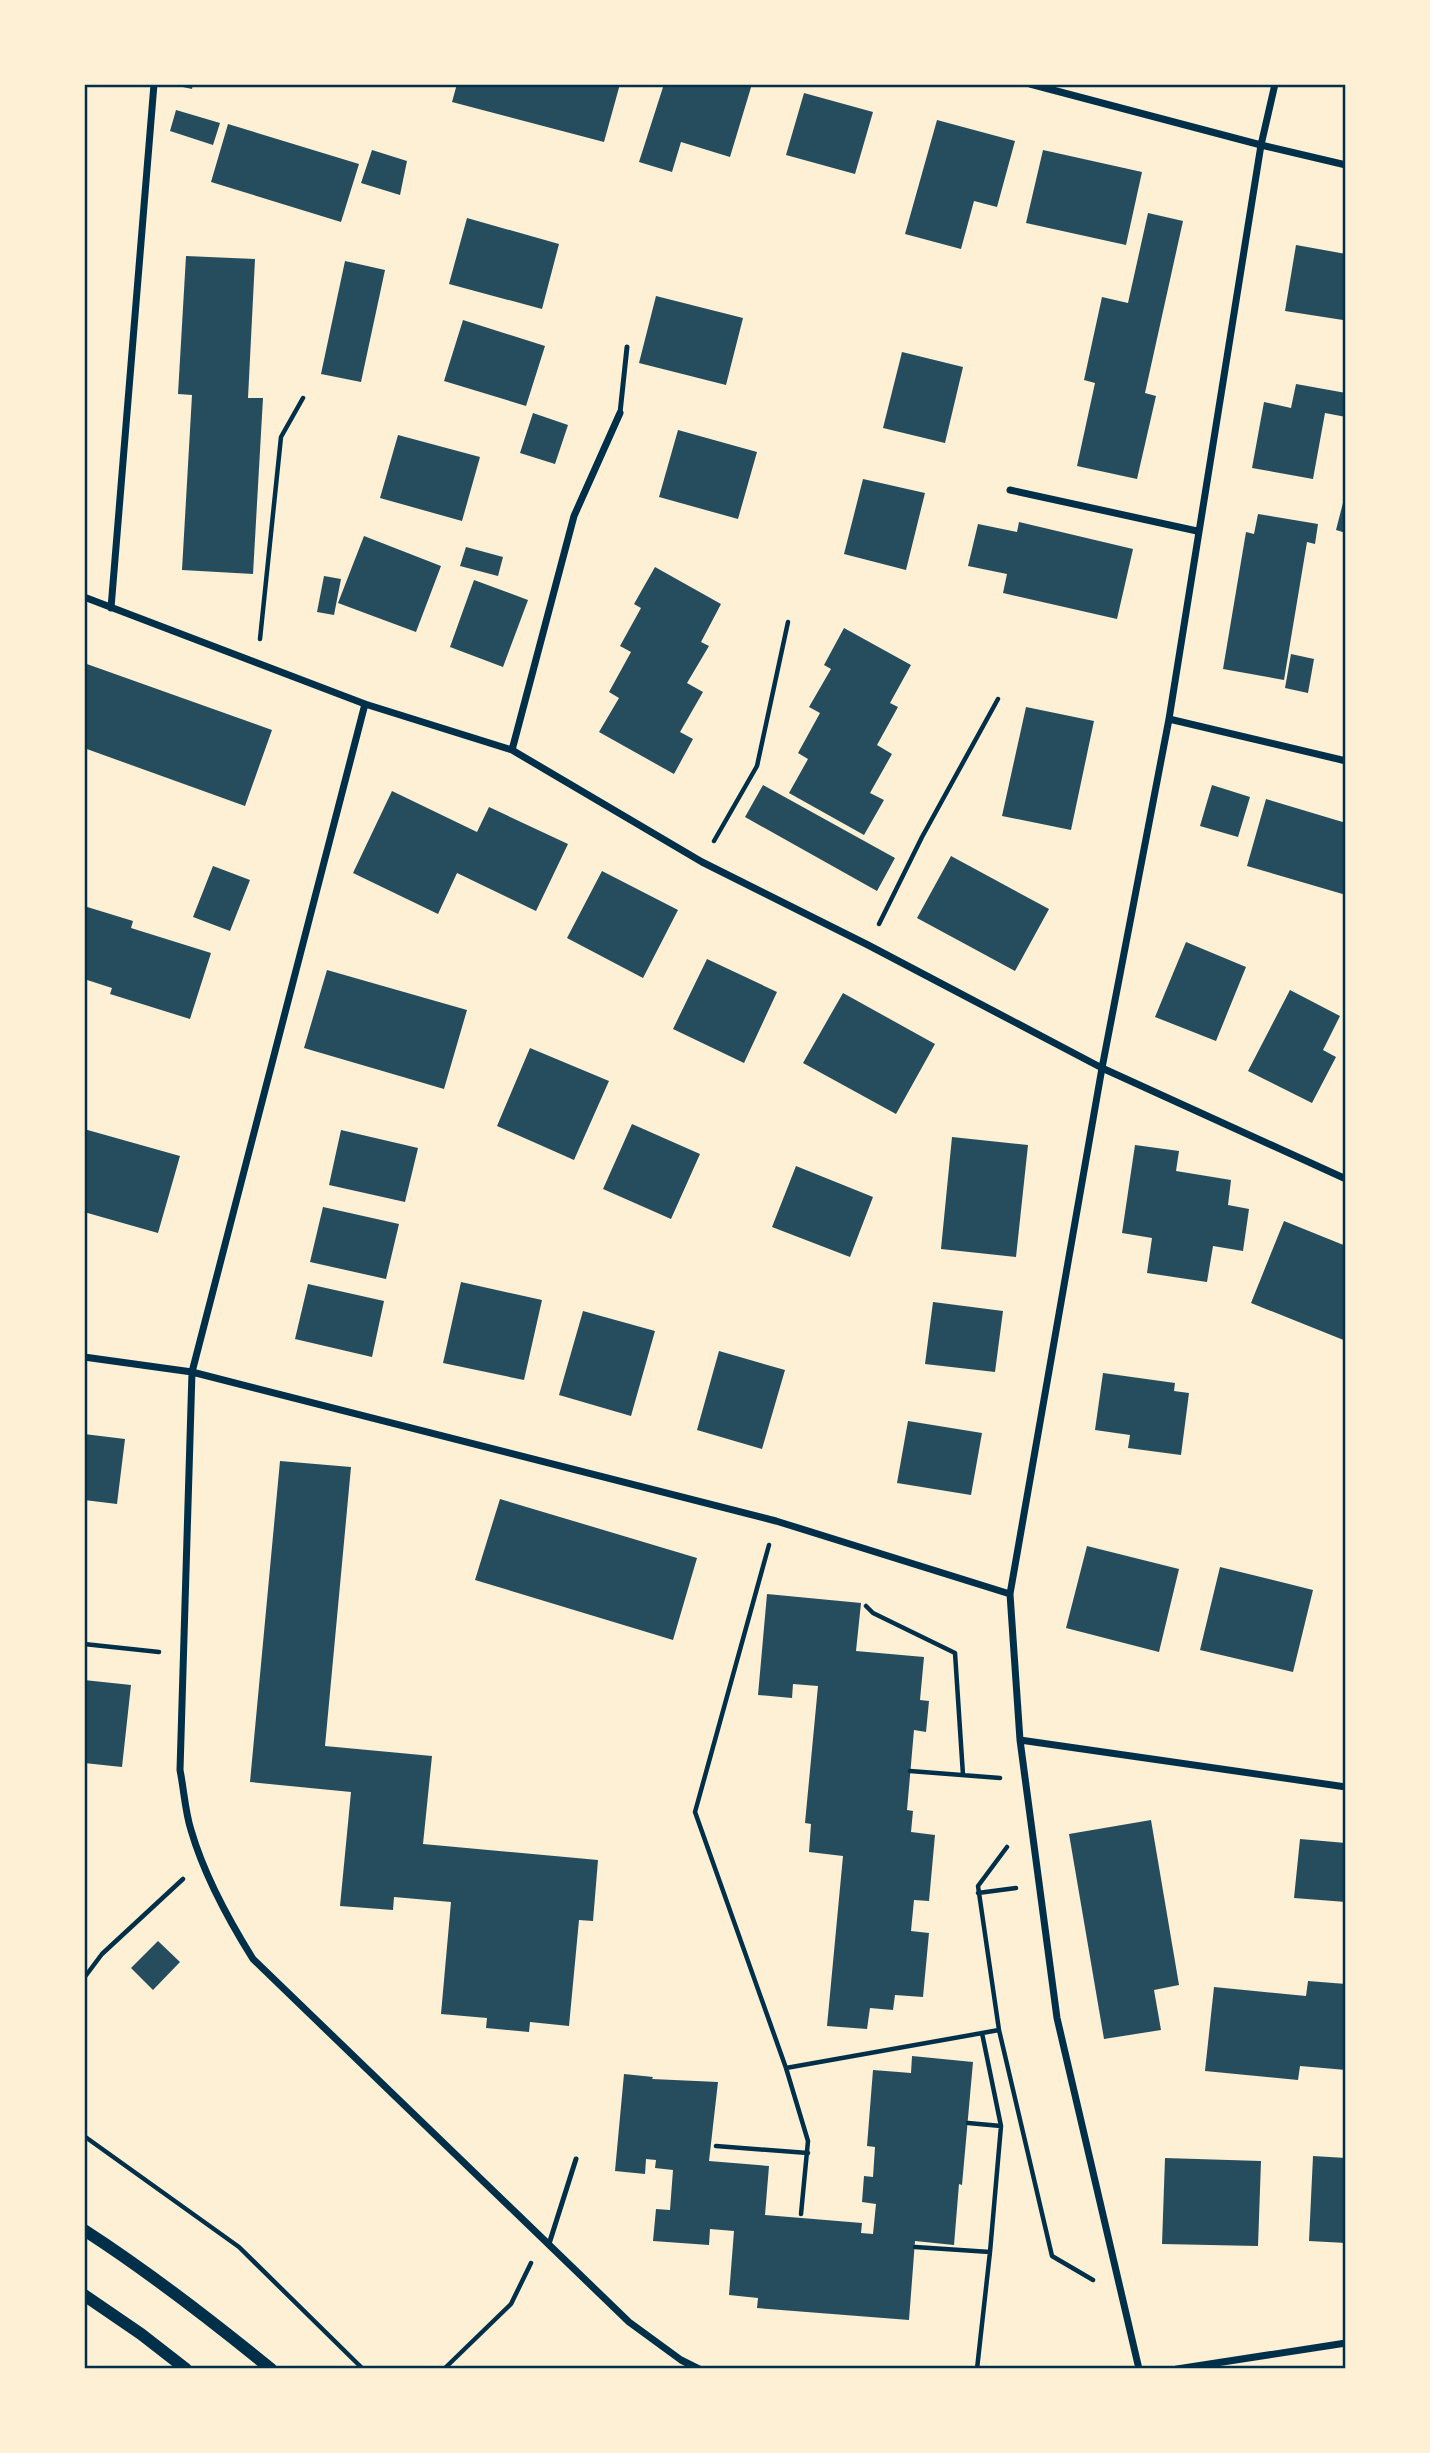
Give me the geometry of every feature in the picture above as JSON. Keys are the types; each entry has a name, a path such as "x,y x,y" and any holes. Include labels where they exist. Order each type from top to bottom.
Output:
{"street":[{"path":"111,608 153,84"},
{"path":"1030,84 1346,165"},
{"path":"1139,2369 1057,2018 1020,1740 1010,1594 1102,1068 1169,719 1197,531 1261,145 1275,84"},
{"path":"512,750 573,516 620,413"},
{"path":"1010,490 1197,531"},
{"path":"84,597 365,704 512,750 702,862 868,945 1102,1068 1346,1179"},
{"path":"365,704 192,1372 180,1770 190,1828 202,1861 253,1959 629,2322 681,2360 699,2369"},
{"path":"1169,719 1346,761"},
{"path":"84,1357 192,1372 776,1521 1010,1594"},
{"path":"1020,1740 1346,1787"},
{"path":"84,2230 214,2322 271,2369"},
{"path":"84,2295 141,2333 186,2369"},
{"path":"1177,2369 1346,2343"}],"lane":[{"path":"620,413 627,347"},
{"path":"549,2244 576,2159"}],"path":[{"path":"258,663 281,437 303,398"},
{"path":"702,862 757,766 788,622"},
{"path":"868,945 922,837 998,699"},
{"path":"776,1521 695,1812 786,2068 808,2141 801,2214"},
{"path":"866,1606 873,1613 954,1653 963,1775"},
{"path":"84,1644 184,1654"},
{"path":"910,1771 999,1778 1025,1774"},
{"path":"1031,1816 978,1886 999,2030 1052,2256 1094,2281 1118,2277"},
{"path":"84,1978 102,1954 202,1861"},
{"path":"978,1893 1040,1885"},
{"path":"786,2068 999,2030"},
{"path":"976,2369 1001,2126 982,2033"},
{"path":"968,2123 1001,2126"},
{"path":"84,2136 239,2247 363,2369"},
{"path":"716,2146 808,2154"},
{"path":"444,2369 511,2304 533,2258 549,2244"},
{"path":"915,2247 990,2252"}],"building":[{"path":"169,84 193,84 192,89"},
{"path":"457,84 620,84 604,142 452,102"},
{"path":"664,84 752,84 730,157 681,142 672,172 639,162"},
{"path":"804,93 873,112 855,174 786,155"},
{"path":"176,110 220,123 213,145 170,131"},
{"path":"937,120 1015,141 997,207 974,201 961,249 905,234"},
{"path":"228,124 359,164 341,222 211,182"},
{"path":"372,150 407,161 400,195 361,183"},
{"path":"1043,150 1142,172 1126,245 1026,223"},
{"path":"1148,213 1183,221 1145,393 1156,396 1137,479 1077,466 1095,383 1084,380 1102,297 1128,303"},
{"path":"467,218 559,244 542,309 449,284"},
{"path":"1296,245 1346,254 1346,301 1343,320 1285,311"},
{"path":"186,256 255,259 248,398 263,398 253,574 182,570 192,395 178,394"},
{"path":"345,261 385,270 361,382 321,374"},
{"path":"656,296 743,318 726,385 639,363"},
{"path":"463,320 545,346 526,406 444,381"},
{"path":"902,352 963,367 945,443 883,428"},
{"path":"1296,384 1346,393 1346,417 1325,413 1313,479 1252,468 1264,402 1291,408"},
{"path":"533,413 568,425 555,464 520,453"},
{"path":"678,430 757,452 738,519 659,497"},
{"path":"398,435 480,457 462,521 380,498"},
{"path":"863,479 925,493 906,570 844,554"},
{"path":"1346,495 1346,533 1336,530"},
{"path":"1258,514 1318,524 1315,544 1307,542 1284,680 1223,669 1246,532 1254,534"},
{"path":"1019,522 1133,549 1117,619 1003,593 1007,574 968,566 978,524 1017,532"},
{"path":"364,536 441,566 416,632 338,603"},
{"path":"466,547 503,557 498,576 460,566"},
{"path":"655,567 721,604 701,642 709,646 687,683 703,692 680,732 693,739 674,774 599,732 619,698 609,692 631,652 620,646 641,608 634,604"},
{"path":"324,576 341,579 334,615 317,612"},
{"path":"474,580 528,600 503,667 450,647"},
{"path":"844,628 911,665 890,703 898,707 877,745 892,754 870,793 884,800 864,835 789,793 808,759 798,753 820,713 809,707 831,669 824,665"},
{"path":"1291,654 1314,659 1308,693 1285,688"},
{"path":"84,663 272,730 245,806 84,748"},
{"path":"1026,707 1094,721 1071,830 1002,816"},
{"path":"763,785 895,858 877,891 745,817"},
{"path":"1212,785 1250,797 1238,837 1200,826"},
{"path":"392,791 477,832 489,807 568,844 536,911 457,873 438,914 353,873"},
{"path":"1266,799 1346,823 1346,895 1247,866"},
{"path":"951,856 1049,909 1015,971 917,918"},
{"path":"213,866 250,880 230,931 193,917"},
{"path":"602,871 678,910 643,978 567,938"},
{"path":"84,906 133,921 131,928 211,953 190,1019 110,994 112,988 84,979"},
{"path":"1186,942 1246,967 1216,1041 1155,1017"},
{"path":"707,959 777,992 744,1063 673,1029"},
{"path":"327,970 467,1010 444,1089 304,1048"},
{"path":"1290,990 1340,1016 1323,1050 1336,1057 1312,1103 1248,1071"},
{"path":"843,993 935,1044 896,1114 803,1063"},
{"path":"530,1048 609,1081 574,1160 497,1126"},
{"path":"632,1124 700,1154 671,1219 603,1189"},
{"path":"84,1129 180,1156 158,1233 84,1212"},
{"path":"341,1130 418,1148 405,1202 329,1185"},
{"path":"952,1137 1028,1145 1016,1257 941,1249"},
{"path":"1135,1145 1179,1151 1176,1171 1231,1180 1228,1205 1249,1209 1243,1251 1213,1246 1207,1282 1147,1273 1152,1238 1122,1233"},
{"path":"796,1166 873,1197 850,1257 772,1227"},
{"path":"323,1207 399,1224 386,1279 310,1262"},
{"path":"1284,1221 1346,1246 1346,1341 1251,1303"},
{"path":"461,1282 542,1300 524,1380 443,1363"},
{"path":"308,1284 384,1301 372,1357 295,1339"},
{"path":"933,1302 1003,1311 995,1372 925,1364"},
{"path":"583,1311 655,1331 631,1416 559,1395"},
{"path":"719,1351 785,1370 762,1449 697,1430"},
{"path":"1103,1373 1175,1383 1174,1391 1189,1393 1181,1455 1128,1448 1130,1435 1095,1430"},
{"path":"908,1421 982,1433 971,1495 897,1483"},
{"path":"84,1434 125,1439 117,1504 84,1500"},
{"path":"280,1461 351,1467 325,1746 432,1756 423,1844 598,1860 593,1921 579,1920 569,2026 530,2022 529,2032 486,2028 487,2018 441,2014 451,1902 394,1897 393,1910 340,1906 351,1792 250,1782"},
{"path":"500,1499 697,1558 673,1640 475,1580"},
{"path":"1087,1546 1179,1569 1159,1652 1066,1628"},
{"path":"1220,1567 1313,1590 1293,1672 1200,1650"},
{"path":"767,1594 861,1603 856,1651 924,1657 920,1700 929,1701 926,1732 914,1730 907,1810 913,1811 911,1832 935,1835 929,1901 914,1900 911,1931 929,1933 923,1997 895,1995 893,2010 870,2008 867,2029 827,2026 843,1856 809,1852 811,1824 805,1823 818,1686 793,1684 792,1698 758,1695"},
{"path":"84,1680 131,1685 122,1767 84,1763"},
{"path":"1151,1820 1179,1985 1154,1990 1161,2030 1104,2039 1069,1834"},
{"path":"1300,1839 1346,1843 1346,1902 1294,1898"},
{"path":"158,1941 180,1962 153,1990 131,1968"},
{"path":"1308,1981 1346,1984 1346,2070 1300,2066 1298,2080 1205,2071 1214,1987 1306,1996"},
{"path":"912,2056 973,2062 954,2245 915,2241 909,2320 757,2308 758,2298 729,2295 734,2231 710,2229 709,2245 653,2241 656,2209 670,2210 673,2170 655,2168 656,2160 646,2159 645,2174 615,2171 624,2074 653,2077 652,2079 718,2082 709,2161 769,2166 765,2215 862,2223 861,2233 873,2234 876,2204 862,2202 864,2176 873,2177 875,2147 867,2146 873,2070 911,2073"},
{"path":"1313,2156 1346,2158 1346,2243 1309,2241"},
{"path":"1165,2158 1261,2161 1258,2246 1162,2244"}]}
